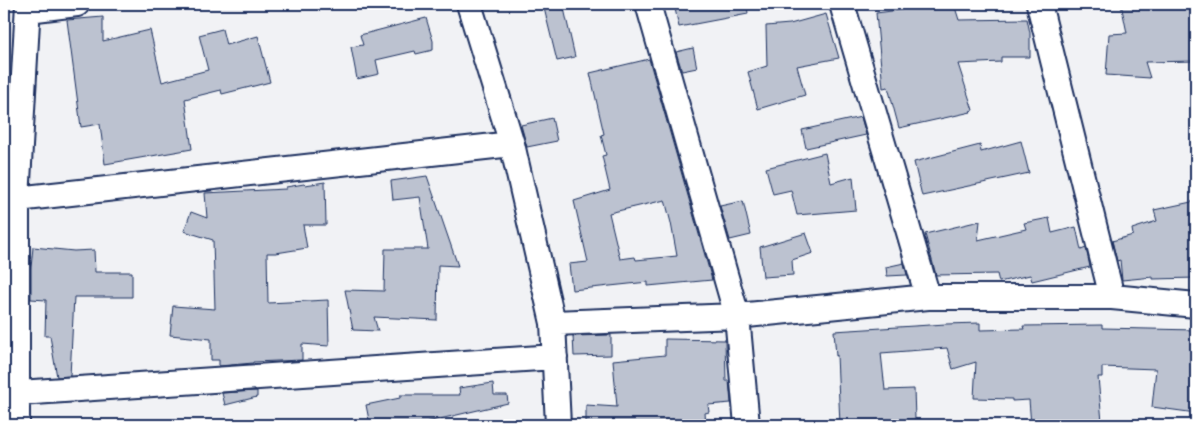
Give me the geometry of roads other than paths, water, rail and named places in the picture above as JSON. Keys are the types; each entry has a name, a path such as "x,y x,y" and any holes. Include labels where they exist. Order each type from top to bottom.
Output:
{"street":[{"path":"16,425 10,394 11,199 28,7 77,4"},
{"path":"469,4 512,144 553,323 558,425"},
{"path":"648,4 737,316 747,425"},
{"path":"842,4 928,297"},
{"path":"1039,4 1112,297"},
{"path":"11,199 512,144"},
{"path":"553,323 737,316 928,297 1112,297 1196,305"},
{"path":"10,394 555,357"}]}
